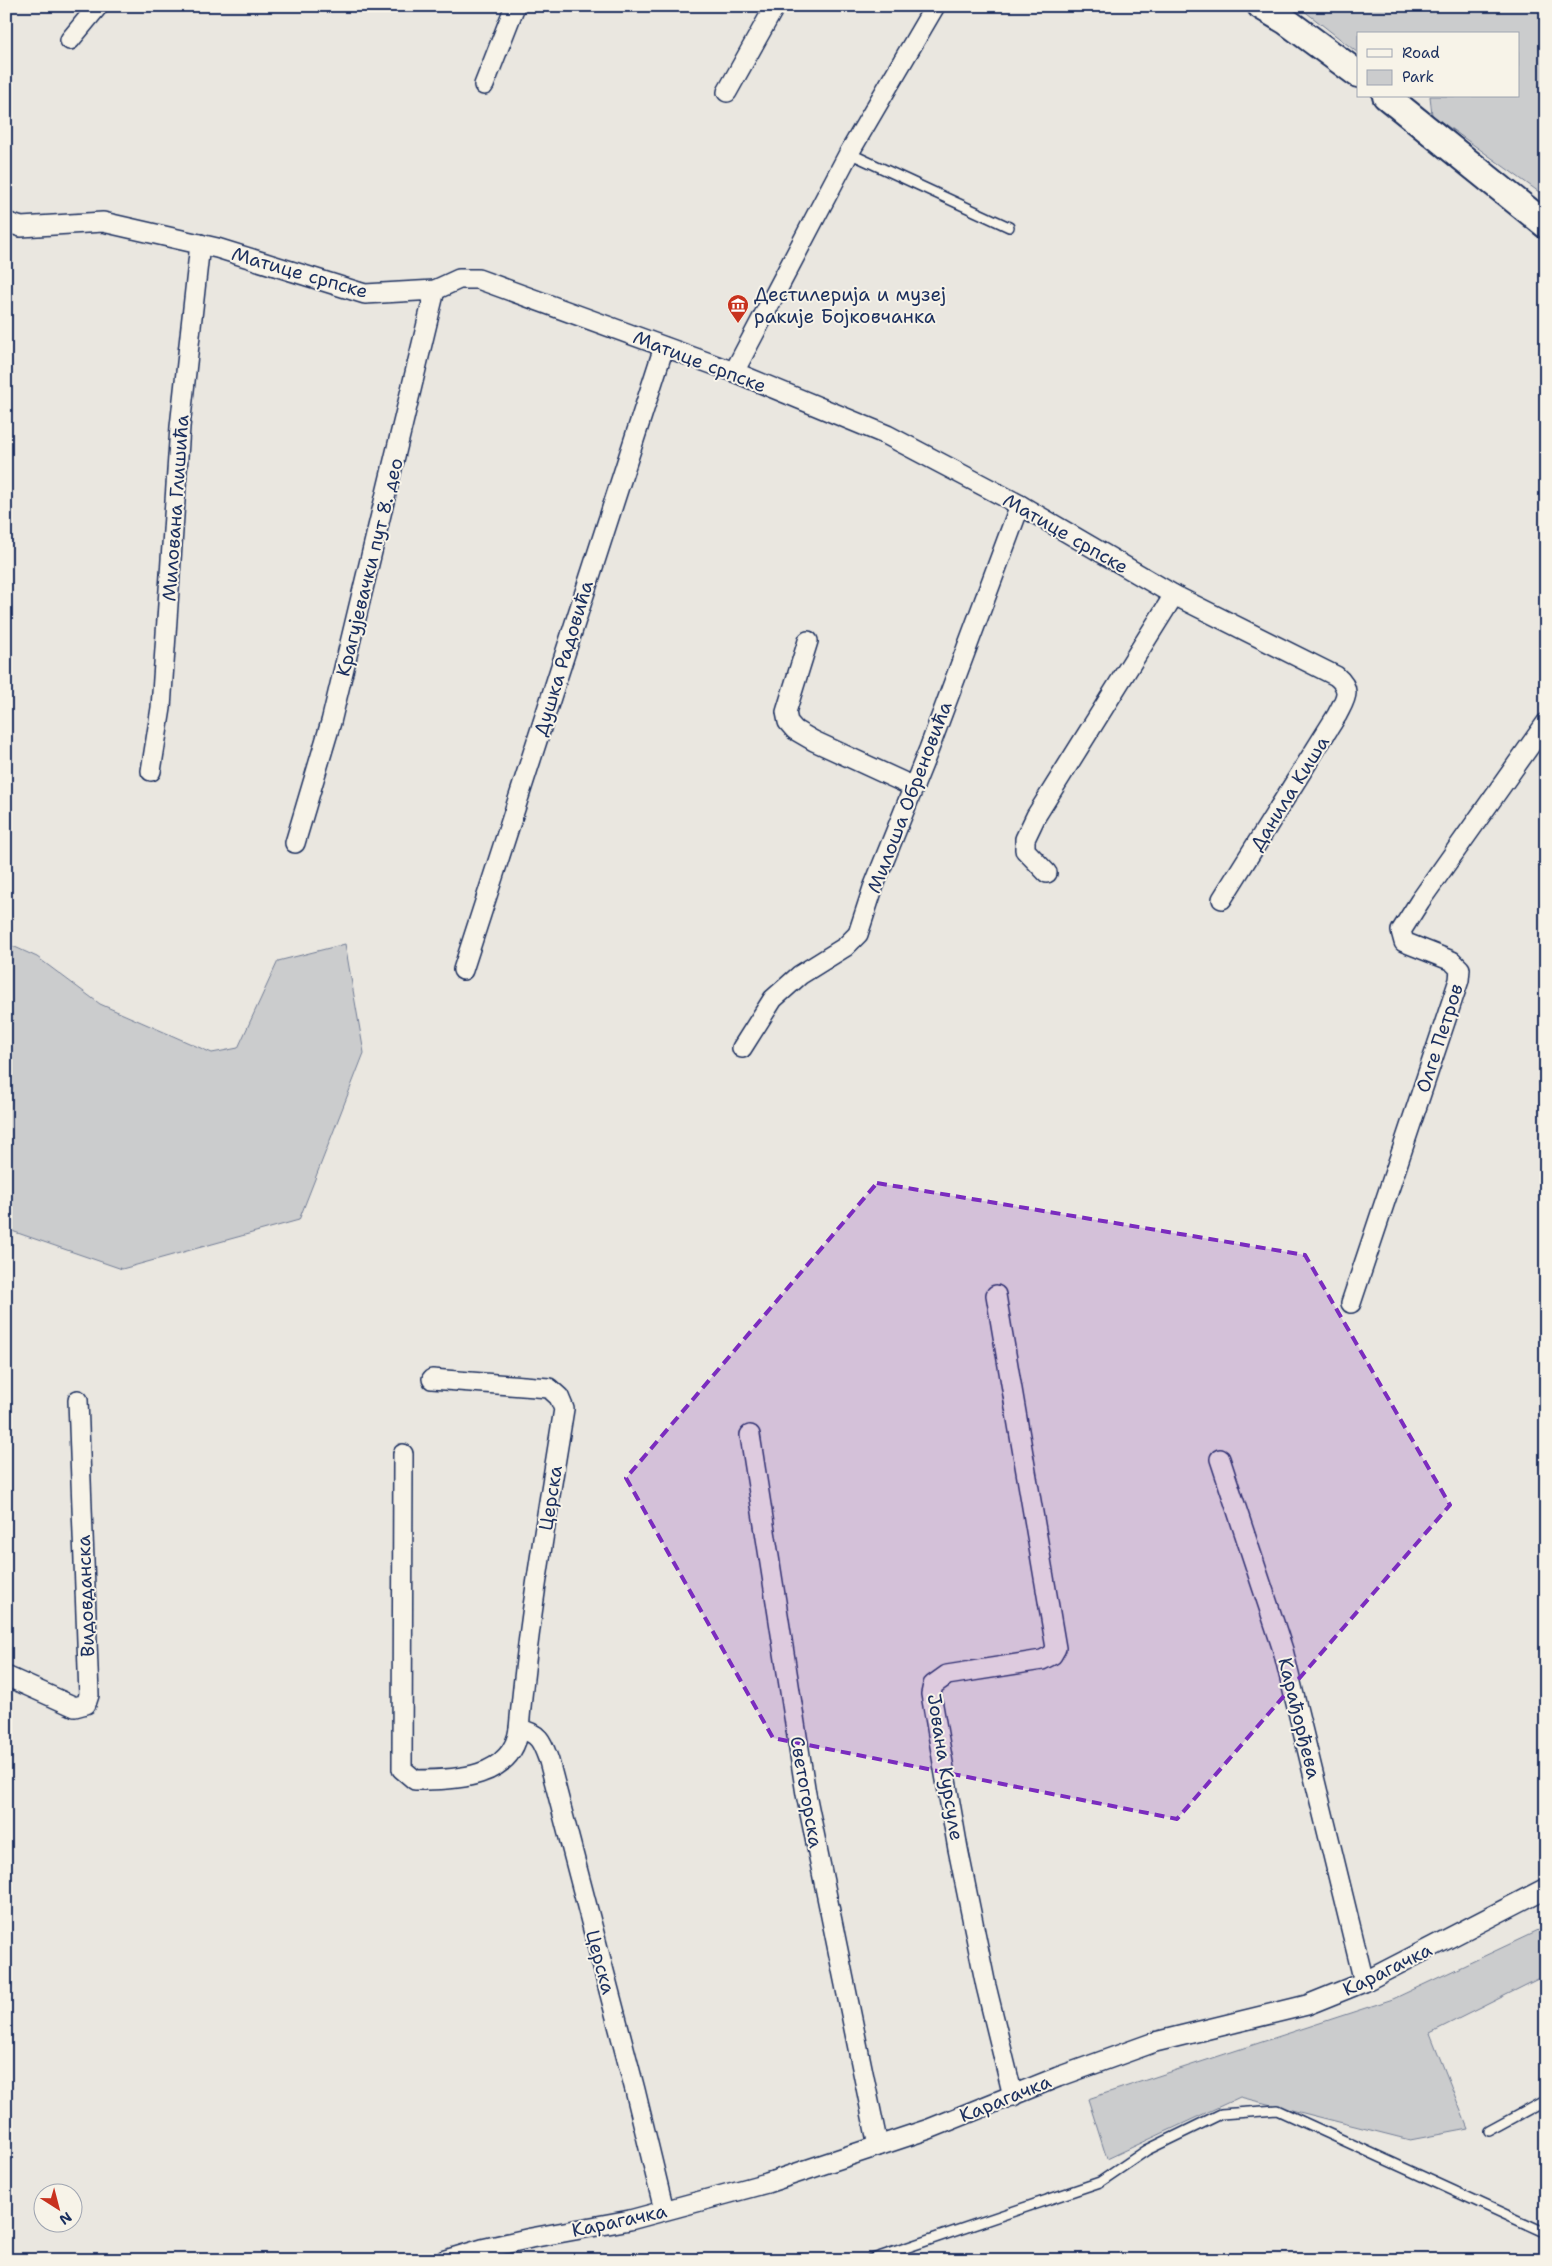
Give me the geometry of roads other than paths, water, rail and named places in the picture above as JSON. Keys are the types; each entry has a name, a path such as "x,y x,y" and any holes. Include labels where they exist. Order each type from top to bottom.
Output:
{"main road":[{"path":"1261,6 1286,21 1357,73"},
{"path":"1388,98 1546,225"}],"street":[{"path":"70,40 98,6"},
{"path":"484,86 515,6"},
{"path":"727,92 775,6"},
{"path":"734,372 849,153 935,6"},
{"name":"Матице српске","path":"6,222 21,227 103,222 200,244 365,294 435,290 459,279 478,280 734,372 887,435 1020,505 1174,595 1336,676 1344,683"},
{"name":"Милована Глишића","path":"152,771 161,708 180,427 200,244"},
{"name":"Крагујевачки пут 8. део","path":"294,843 331,722 435,290"},
{"name":"Душка Радовића","path":"463,970 664,347"},
{"name":"Милоша Обреновића","path":"742,1048 773,999 800,975 854,941 858,934 873,888 914,787 1020,505"},
{"path":"1047,874 1025,850 1025,839 1036,816 1174,595"},
{"path":"808,641 786,712 788,722 795,730 814,741 914,787"},
{"name":"Данила Киша","path":"1222,899 1337,715 1345,699 1347,689 1344,683"},
{"name":"Олге Петров","path":"1352,1303 1459,980 1460,969 1452,961 1404,942 1401,932 1420,901 1546,723"},
{"name":"Јована Курсуле","path":"996,1294 1056,1648 1052,1656 1042,1660 947,1675 933,1685 931,1694 958,1849 978,1947 1013,2096"},
{"name":"Церска","path":"403,1454 402,1769 415,1780 454,1780 484,1773 500,1764 518,1740 532,1613 564,1409 559,1396 549,1388 432,1379"},
{"name":"Видовданска","path":"6,1676 75,1707 86,1704 89,1695 78,1400"},
{"name":"Светогорска","path":"750,1435 806,1794 878,2146"},
{"name":"Карађорђева","path":"1220,1459 1283,1650 1364,1982"},
{"name":"Церска","path":"519,1729 531,1731 538,1737 549,1761 635,2090 664,2210"},
{"name":"Карагачка","path":"446,2260 482,2249 615,2223 767,2183 929,2129 1154,2042 1308,2004 1364,1982 1546,1888"}],"lane":[{"path":"849,153 1009,228"},
{"path":"1489,2131 1546,2100"},
{"path":"870,2260 1100,2182 1147,2150 1221,2114 1277,2110 1546,2233"}],"place":[{"name":"Дестилерија и музеј ракије Бојковчанка","path":"738,324"}]}
